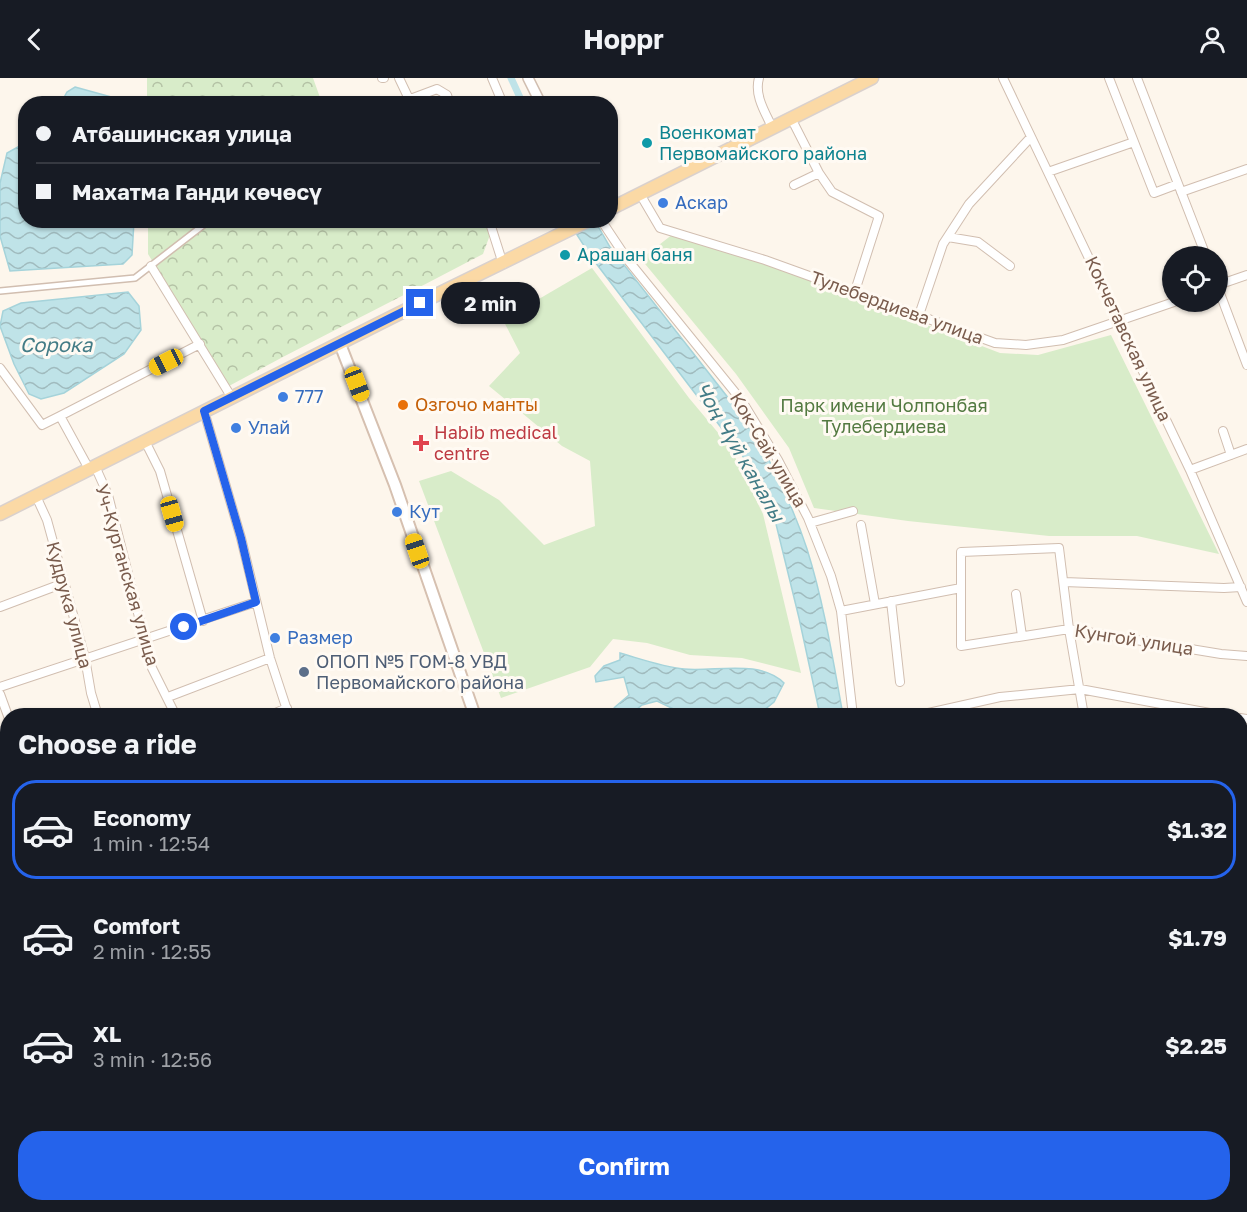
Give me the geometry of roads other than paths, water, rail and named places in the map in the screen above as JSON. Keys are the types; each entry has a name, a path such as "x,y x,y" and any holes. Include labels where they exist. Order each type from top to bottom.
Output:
{"main road":[{"path":"618,205 872,78"},
{"path":"0,514 575,228"},
{"path":"340,344 395,486 472,708"}],"street":[{"path":"399,78 408,96"},
{"path":"492,78 500,96"},
{"path":"528,78 537,96"},
{"path":"759,78 757,93 772,127"},
{"name":"Кокчетавская улица","path":"1003,78 1190,470 1247,602"},
{"path":"1109,78 1154,193 1247,169"},
{"path":"1137,78 1202,246"},
{"path":"417,96 436,89 447,96"},
{"path":"791,118 819,173 832,192 879,216 854,294"},
{"path":"919,315 943,244 969,204 1031,136"},
{"path":"1048,172 1134,141"},
{"path":"794,185 819,173"},
{"name":"Тулебердиева улица","path":"640,194 660,228 765,260 995,343 1026,345 1063,340 1162,306"},
{"path":"0,291 135,278 200,228"},
{"path":"492,228 503,264"},
{"name":"Кок-Сай улица","path":"607,228 627,259 742,402 778,460 810,523 831,576 841,611 852,708"},
{"path":"948,237 978,242 1011,266"},
{"path":"151,266 232,398"},
{"path":"1228,282 1247,275"},
{"path":"1228,312 1247,365"},
{"path":"0,368 42,425 200,344"},
{"path":"204,411 241,538 270,658 287,708"},
{"name":"Уч-Курганская улица","path":"60,416 108,495 152,668 173,708"},
{"path":"1222,431 1231,455"},
{"path":"144,441 160,471 203,621"},
{"path":"1190,470 1247,449"},
{"name":"Кудрука улица","path":"36,496 47,520 85,658 96,708"},
{"path":"810,523 853,511"},
{"path":"861,525 875,604"},
{"name":"Кунгой улица","path":"1064,582 1059,548 961,552 961,646 1070,628 1221,654 1247,656"},
{"path":"1083,708 1064,582 1241,587"},
{"path":"0,607 64,583"},
{"path":"841,611 961,588"},
{"path":"1016,594 1022,636"},
{"path":"891,601 900,682"},
{"path":"0,687 256,602"},
{"path":"168,697 270,658"},
{"path":"951,708 1000,697 1080,689 1183,708"}],"water":[{"path":"75,87 108,96 65,96"},
{"path":"18,147 18,228 134,228 132,255 123,264 10,271 0,236 0,183 7,153"},
{"path":"573,228 599,228 610,247 751,427 782,486 807,549 823,611 842,708 818,708 776,524 766,498 742,455 592,258"},
{"name":"Сорока","path":"128,292 139,306 141,330 124,354 64,393 41,399 29,394 14,364 0,326 3,311 21,303"},
{"path":"620,653 660,665 684,669 750,669 763,671 784,683 774,702 767,708 672,708 657,701 638,708 614,708 629,695 624,677 596,682 595,676 604,666 620,660"}],"waterway":[{"name":"Чоң Чүй каналы","path":"511,78 519,96"}],"place":[{"name":"Военкомат Первомайского района","path":"647,143"},
{"name":"Аскар","path":"663,203"},
{"name":"Арашан баня","path":"565,255"},
{"name":"777","path":"283,397"},
{"name":"Озгочо манты","path":"403,405"},
{"name":"Улай","path":"236,428"},
{"name":"Habib medical centre","path":"421,443"},
{"name":"Кут","path":"397,512"},
{"name":"Размер","path":"275,638"},
{"name":"ОПОП №5 ГОМ-8 УВД Первомайского района","path":"304,672"}],"park label":[{"name":"Парк имени Чолпонбая Тулебердиева","path":"884,416"}]}
